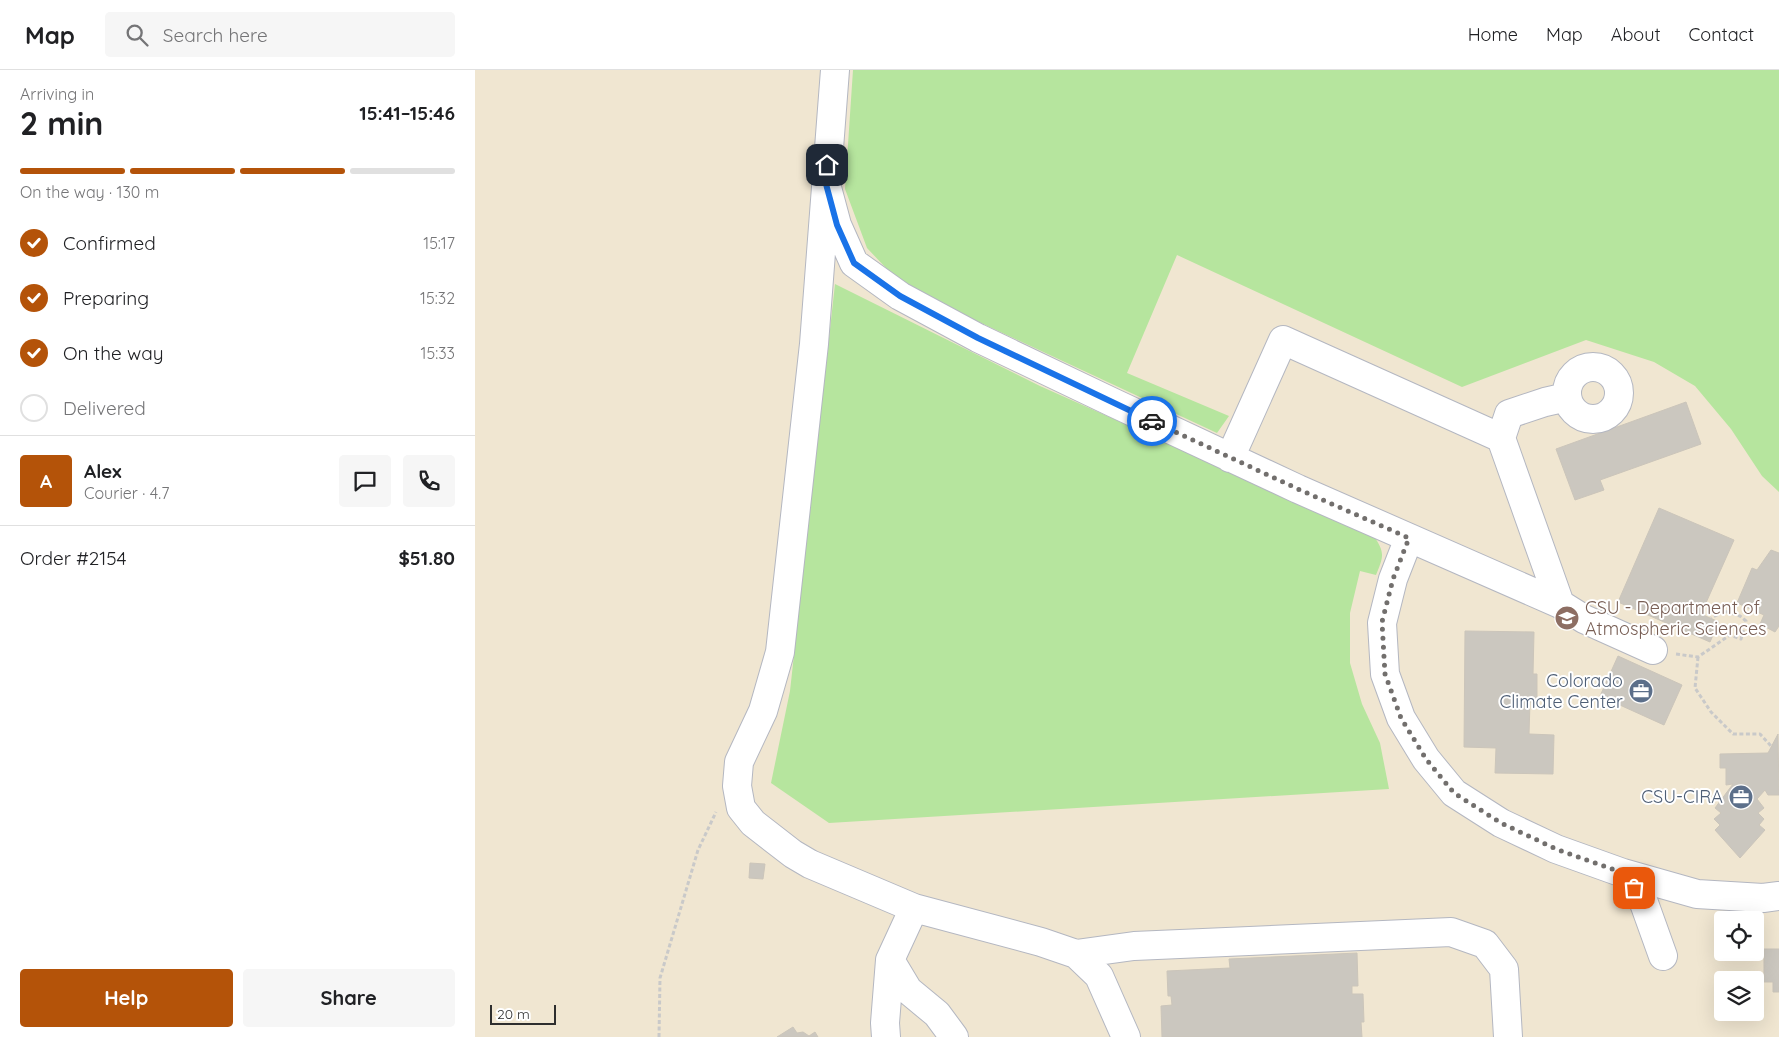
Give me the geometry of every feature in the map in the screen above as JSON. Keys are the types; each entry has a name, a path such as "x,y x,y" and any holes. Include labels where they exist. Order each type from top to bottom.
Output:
{"lane":[{"path":"835,70 814,344 780,652 763,711 739,762 737,786 741,808 753,823 793,854 810,864 914,908 1041,942 1076,954 1099,976 1126,1037"},
{"path":"826,184 837,225 854,263 900,296 978,338 1230,458 1560,604 1584,619 1653,650"},
{"path":"1230,458 1283,340 1501,438"},
{"path":"1560,604 1501,438 1509,414 1567,397"},
{"path":"1409,538 1393,579 1382,622 1385,674 1401,718 1426,759 1454,793 1501,823 1556,849 1623,873 1697,894 1763,898 1779,896"},
{"path":"1623,873 1644,903 1663,956"},
{"path":"886,1037 885,1023 891,960 914,908"},
{"path":"1076,954 1134,946 1451,932 1485,944 1504,969 1507,1037"},
{"path":"891,960 908,990 937,1014 954,1037"}],"path":[{"path":"1653,650 1698,657 1730,635 1741,640 1746,621 1740,616 1724,611 1711,618"},
{"path":"1698,657 1695,688 1711,712 1733,734 1760,734 1772,746"},
{"path":"659,1037 660,978 698,850 718,806"}],"shaded area":[{"path":"475,70 1779,70 1779,1037 475,1037"}],"green space":[{"path":"853,70 1779,70 1779,492 1762,476 1731,429 1695,386 1654,362 1586,340 1462,387 1177,255 1127,373 1229,416 1217,433 904,287 867,248 845,189"},
{"path":"835,284 1040,386 1373,535 1380,546 1382,558 1376,575 1360,571 1350,613 1350,663 1362,704 1380,743 1389,789 829,823 771,783 790,691"}],"building":[{"path":"1686,402 1701,444 1600,480 1604,490 1575,500 1556,449"},
{"path":"1659,508 1734,540 1701,614 1719,622 1710,642 1618,602"},
{"path":"1771,550 1779,553 1779,626 1775,632 1760,624 1764,615 1737,603 1752,568 1757,570"},
{"path":"1465,631 1534,632 1533,674 1537,674 1537,702 1530,702 1529,734 1554,735 1553,774 1495,773 1496,748 1464,747"},
{"name":"Colorado Climate Center","path":"1618,656 1682,685 1664,725 1600,696"},
{"name":"CSU-CIRA","path":"1778,734 1779,795 1768,795 1765,790 1757,799 1764,808 1758,813 1764,819 1759,825 1765,830 1740,858 1715,830 1720,825 1714,819 1721,813 1715,808 1733,784 1726,785 1726,768 1720,768 1720,754 1768,753"},
{"path":"750,863 765,864 763,879 749,878"},
{"path":"1764,949 1779,949 1779,992 1773,992 1773,982 1764,982"},
{"path":"1357,953 1358,986 1352,986 1352,994 1363,994 1364,1022 1361,1022 1362,1037 1162,1037 1161,1006 1172,1005 1171,996 1168,996 1167,971 1230,968 1229,959"},
{"path":"793,1027 797,1033 803,1032 809,1036 815,1032 818,1037 777,1037"}],"way so far":[{"path":"1152,421 1409,538 1393,579 1382,622 1385,674 1401,718 1426,759 1454,793 1501,823 1556,849 1623,873 1634,888"}],"place":[{"name":"CSU - Department of Atmospheric Sciences","path":"1567,618"},
{"name":"Colorado Climate Center","path":"1641,691"},
{"name":"CSU-CIRA","path":"1741,797"}],"route":[{"path":"827,165 826,184 837,225 854,263 900,296 978,338 1152,421"}]}
